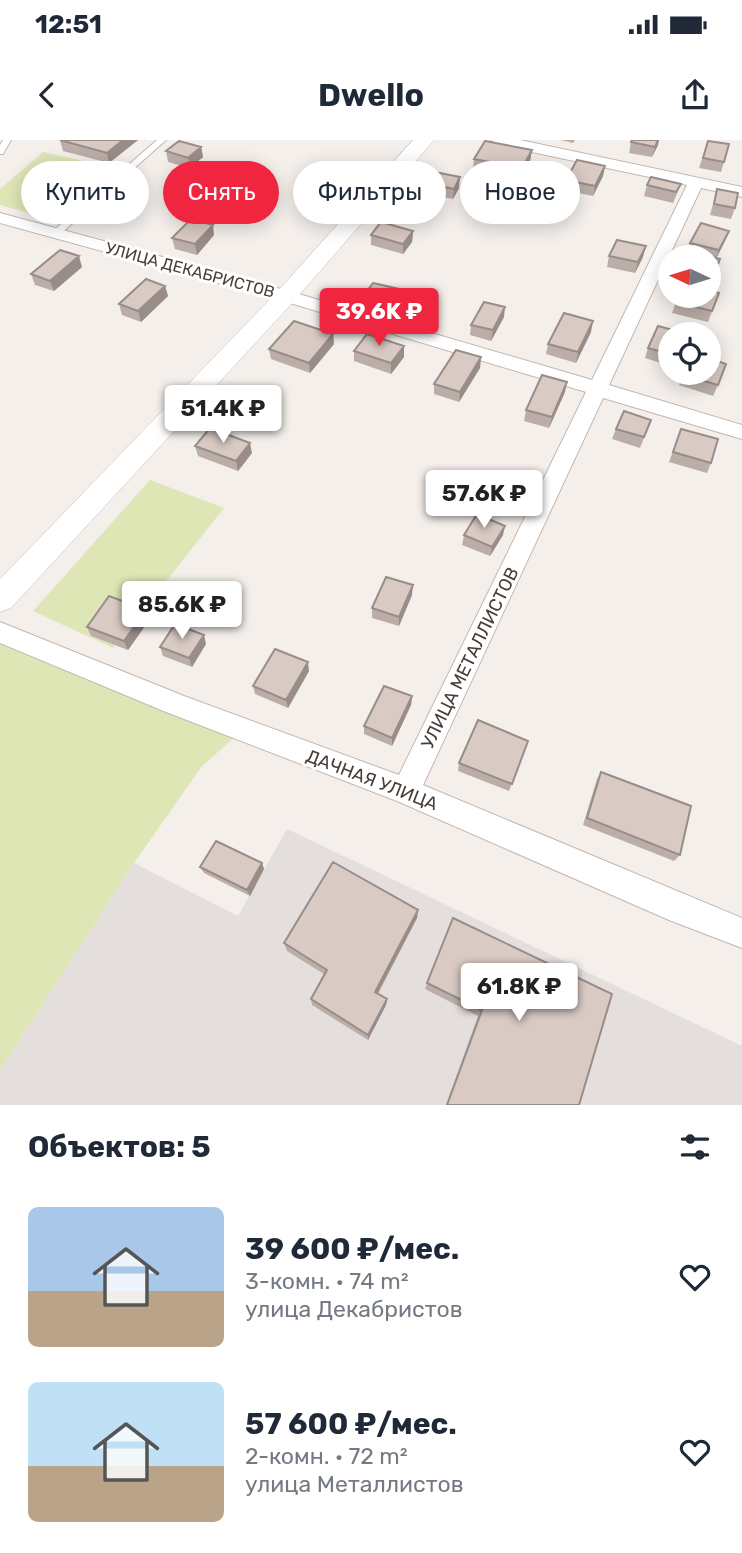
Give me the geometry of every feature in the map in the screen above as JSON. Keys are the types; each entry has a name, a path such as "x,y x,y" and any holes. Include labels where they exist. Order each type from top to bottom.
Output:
{"street":[{"path":"0,599 286,296 424,140"},
{"path":"499,140 742,192"},
{"name":"УЛИЦА МЕТАЛЛИСТОВ","path":"406,792 696,182"},
{"name":"УЛИЦА ДЕКАБРИСТОВ","path":"0,218 286,296 742,432"},
{"name":"ДАЧНАЯ УЛИЦА","path":"0,632 175,705 406,792 742,933"}],"lane":[{"path":"0,152 7,140"},
{"path":"55,234 162,140"}],"shaded area":[{"path":"287,829 742,1046 742,1105 0,1105 0,1070 134,863 238,916"}],"green space":[{"path":"43,152 84,161 33,161"},
{"path":"21,171 21,211 0,205 0,189"},
{"path":"150,480 224,508 113,648 33,611"},
{"path":"0,632 243,730 202,766 134,863 0,1070"}],"building":[{"path":"60,140 123,140 107,153"},
{"path":"658,140 655,147 631,142"},
{"path":"179,141 201,147 188,158 166,151"},
{"path":"485,141 532,150 526,161 474,159"},
{"path":"708,141 729,144 724,162 703,158"},
{"path":"577,160 605,166 595,186 580,183 580,161"},
{"path":"446,174 460,177 454,189 446,187"},
{"path":"651,177 681,184 676,192 647,185"},
{"path":"717,189 738,193 735,208 714,204"},
{"path":"701,223 729,231 721,246 690,243"},
{"path":"186,224 213,225 195,244 172,238"},
{"path":"379,224 413,231 403,244 371,235"},
{"path":"617,240 646,246 638,262 609,256"},
{"path":"60,250 79,256 50,281 31,274"},
{"path":"146,279 165,286 138,311 119,304"},
{"path":"373,283 408,291 400,304 364,295"},
{"path":"484,302 505,307 493,330 471,325"},
{"path":"564,313 593,321 578,352 548,344"},
{"path":"294,321 333,334 309,363 269,349"},
{"path":"658,326 658,351 648,348"},
{"path":"367,334 404,346 391,363 354,351"},
{"path":"456,350 481,357 460,392 434,384"},
{"path":"721,362 726,364 721,377"},
{"path":"542,375 567,382 552,417 526,410"},
{"path":"624,411 651,420 644,437 616,429"},
{"path":"210,428 250,443 236,461 195,446"},
{"path":"681,429 718,439 711,463 673,452"},
{"path":"477,514 505,526 492,547 464,535"},
{"path":"386,577 413,585 399,617 372,608"},
{"path":"109,596 146,610 124,641 87,627"},
{"path":"175,624 204,635 189,658 160,647"},
{"path":"275,649 308,662 286,700 253,686"},
{"path":"384,686 412,696 392,738 364,726"},
{"path":"478,720 528,741 512,784 459,763"},
{"path":"601,772 691,806 680,855 587,818"},
{"path":"216,841 262,863 247,890 200,867"},
{"path":"333,862 418,910 375,992 387,999 368,1035 311,999 327,970 284,943"},
{"path":"453,918 612,994 579,1105 447,1105 482,1010 427,983"}]}
